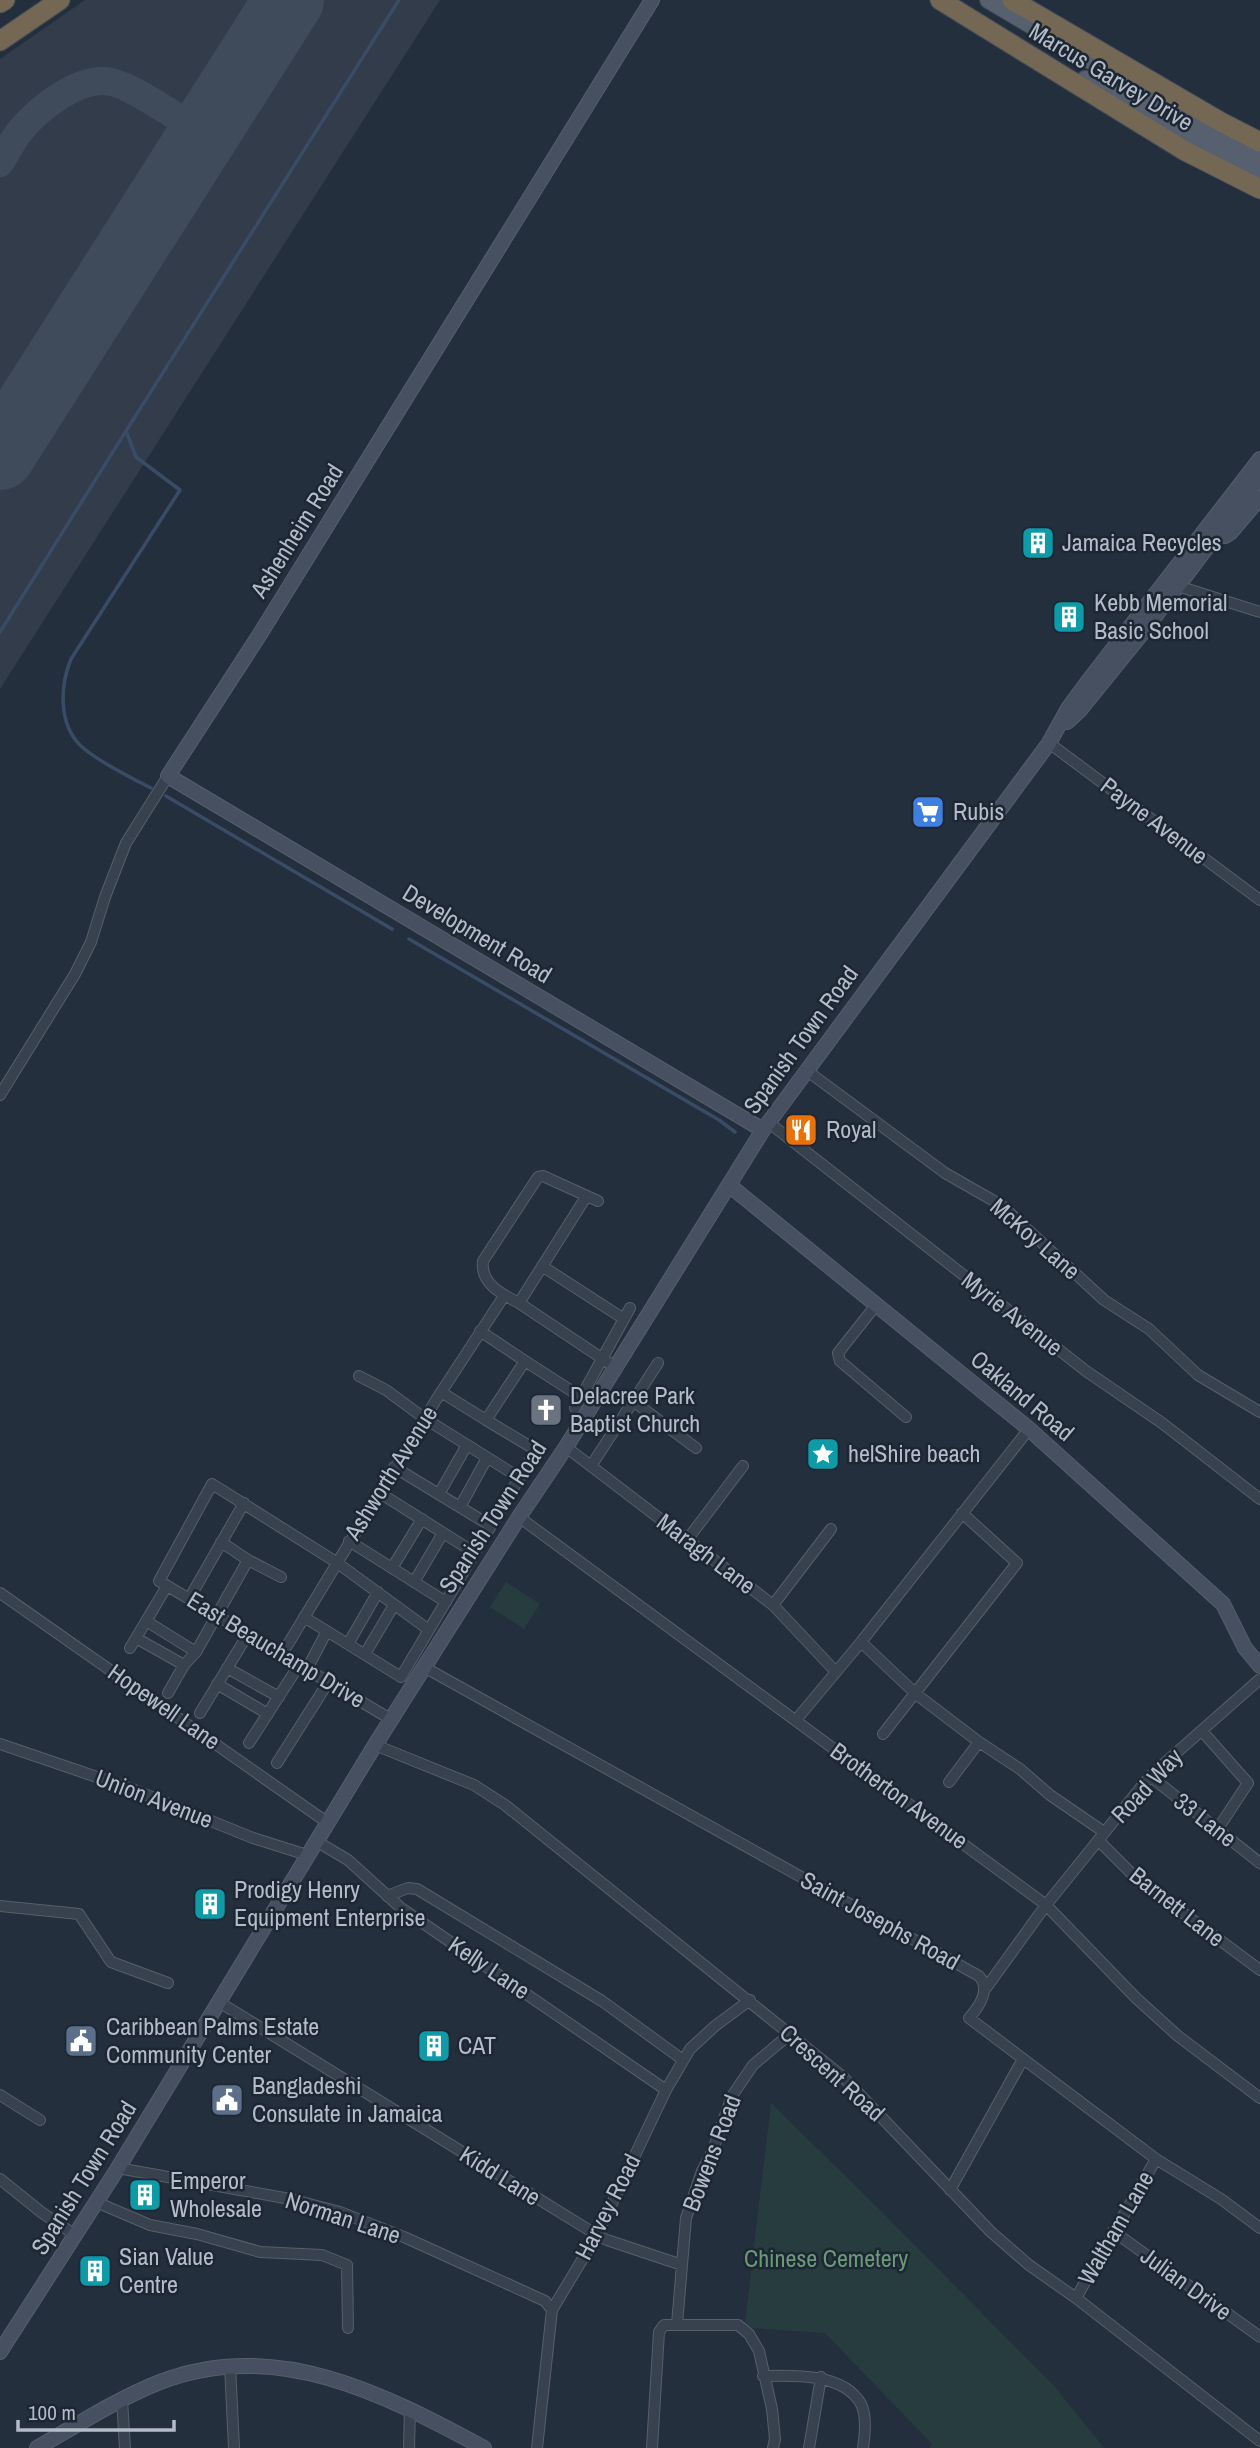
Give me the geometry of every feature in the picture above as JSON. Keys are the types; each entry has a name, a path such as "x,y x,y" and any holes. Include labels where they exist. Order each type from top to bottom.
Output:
{"highway":[{"path":"0,4 5,0"},
{"path":"1,40 47,0"},
{"path":"1,40 60,0"},
{"name":"Marcus Garvey Drive","path":"940,0 1185,151 1260,189"},
{"name":"Marcus Garvey Drive","path":"1012,0 1260,142"}],"main road":[{"name":"Ashenheim Road","path":"168,776 260,634 652,0"},
{"name":"Marcus Garvey Drive","path":"958,0 1052,60 1235,154 1260,158"},
{"name":"Marcus Garvey Drive","path":"988,0 1260,172"},
{"name":"Spanish Town Road","path":"1213,519 1260,446"},
{"name":"Spanish Town Road","path":"0,2352 118,2168 375,1745 566,1447 766,1126 1049,743 1069,706 1260,459"},
{"name":"Spanish Town Road","path":"1058,730 1080,710 1144,631 1260,477"},
{"name":"Spanish Town Road","path":"1209,547 1231,532 1260,498"},
{"name":"Development Road","path":"168,776 766,1126"},
{"name":"Oakland Road","path":"729,1185 1028,1429 1223,1604 1245,1648 1260,1666"},
{"path":"37,2448 122,2400 174,2377 230,2366 265,2365 316,2373 410,2408 484,2448"}],"street":[{"path":"1178,586 1260,612"},
{"name":"Payne Avenue","path":"1049,743 1260,900"},
{"name":"Ashenheim Road","path":"0,1095 75,974 91,942 104,897 126,842 168,776"},
{"name":"McKoy Lane","path":"806,1070 945,1173 1001,1205 1104,1300 1149,1329 1198,1375 1260,1412"},
{"name":"Myrie Avenue","path":"766,1126 1064,1355 1162,1423 1260,1499"},
{"path":"598,1201 543,1177 535,1181 483,1261 483,1277 504,1296 519,1303 615,1367"},
{"path":"519,1303 586,1197"},
{"path":"542,1266 624,1319"},
{"name":"Ashworth Avenue","path":"282,1654 394,1467 504,1296"},
{"path":"876,1305 838,1353 841,1361 906,1417"},
{"path":"575,1408 630,1308"},
{"path":"480,1331 581,1397"},
{"path":"486,1420 525,1361"},
{"path":"590,1466 658,1363"},
{"path":"359,1376 386,1390 520,1478"},
{"path":"304,1617 401,1677 536,1450 441,1392"},
{"path":"633,1401 696,1448"},
{"path":"796,1720 861,1642 1028,1429"},
{"path":"439,1494 467,1445"},
{"name":"Maragh Lane","path":"566,1447 772,1605 836,1672"},
{"path":"460,1507 487,1458"},
{"path":"687,1540 743,1466"},
{"path":"394,1467 491,1526"},
{"path":"130,1648 146,1621 212,1484 336,1562 429,1630"},
{"path":"380,1493 475,1553"},
{"path":"189,1599 244,1503"},
{"path":"883,1734 1017,1563 962,1513"},
{"name":"Brotherton Avenue","path":"519,1517 1046,1905 1136,1998 1178,2036 1260,2098"},
{"path":"392,1568 422,1520"},
{"path":"772,1605 831,1529"},
{"path":"414,1582 443,1533"},
{"path":"349,1541 446,1602"},
{"path":"222,1542 248,1560 281,1577"},
{"path":"168,1693 218,1616 248,1560"},
{"name":"East Beauchamp Drive","path":"163,1584 392,1720"},
{"path":"348,1644 378,1592"},
{"name":"Hopewell Lane","path":"0,1593 328,1823"},
{"path":"365,1654 394,1605"},
{"path":"146,1621 196,1652"},
{"path":"249,1744 327,1631"},
{"path":"200,1713 248,1634"},
{"path":"136,1637 184,1665"},
{"name":"Barnett Lane","path":"861,1642 916,1694 1020,1769 1101,1836 1135,1877 1260,1970"},
{"name":"Saint Josephs Road","path":"424,1667 979,1976 986,1988 969,2018 1156,2159 1222,2199 1260,2228"},
{"path":"227,1668 279,1697"},
{"name":"Road Way","path":"986,1988 1046,1905 1150,1776 1260,1679"},
{"path":"277,1763 329,1681"},
{"path":"217,1684 268,1714"},
{"path":"1202,1731 1248,1783 1217,1830"},
{"path":"949,1783 979,1742"},
{"name":"Union Avenue","path":"0,1744 132,1789 253,1838 307,1855"},
{"name":"Crescent Road","path":"375,1745 474,1785 505,1805 843,2077 991,2232 1029,2265 1076,2298 1260,2441"},
{"name":"33 Lane","path":"1150,1776 1260,1863"},
{"name":"Kelly Lane","path":"316,1841 348,1860 401,1909 666,2090"},
{"path":"387,1896 408,1888 416,1889 602,2001 683,2060"},
{"path":"0,1906 79,1914 111,1962 168,1983"},
{"name":"Harvey Road","path":"537,2448 552,2310 597,2235 666,2090 690,2049 750,2000"},
{"name":"Kidd Lane","path":"219,2002 597,2235 682,2265"},
{"name":"Bowens Road","path":"677,2324 686,2218 732,2096 754,2065 790,2034"},
{"path":"950,2190 1023,2059"},
{"path":"0,2095 40,2120"},
{"name":"Waltham Lane","path":"1076,2298 1156,2159"},
{"name":"Norman Lane","path":"118,2168 290,2199 340,2212 375,2224 474,2267 545,2301 552,2310"},
{"path":"0,2179 40,2212 75,2235"},
{"path":"96,2202 150,2225 197,2234 260,2252 322,2255 347,2265 348,2328"},
{"name":"Julian Drive","path":"1113,2231 1260,2337"},
{"path":"652,2448 659,2332 664,2325 677,2324 738,2325 749,2334 759,2351 772,2409 774,2448"},
{"path":"230,2366 234,2448"},
{"path":"763,2376 821,2377 851,2393 861,2404 865,2433 863,2448"},
{"path":"809,2448 821,2377"},
{"path":"122,2400 125,2448"},
{"path":"409,2448 410,2408"}],"shaded area":[{"path":"85,0 440,0 0,689 0,59"}],"green space":[{"path":"506,1582 540,1604 524,1629 490,1607"},
{"name":"Chinese Cemetery","path":"771,2103 1055,2387 1104,2448 930,2448 932,2444 825,2333 752,2328 745,2322"}],"waterway":[{"path":"151,788 105,763 81,746 68,727 63,704 71,659 180,490 136,457 126,431 399,0"},
{"path":"0,632 126,431"},
{"path":"166,796 392,929"},
{"path":"409,939 719,1120 735,1132"}],"taxiway":[{"path":"0,163 17,135 37,113 73,89 99,81 111,82 132,90 204,134"}],"runway":[{"path":"0,455 289,0"}],"place":[{"name":"Jamaica Recycles","path":"1038,543"},
{"name":"Kebb Memorial Basic School","path":"1069,617"},
{"name":"Rubis","path":"928,812"},
{"name":"Royal","path":"801,1130"},
{"name":"Delacree Park Baptist Church","path":"546,1410"},
{"name":"helShire beach","path":"823,1454"},
{"name":"Prodigy Henry Equipment Enterprise","path":"210,1904"},
{"name":"Caribbean Palms Estate Community Center","path":"81,2041"},
{"name":"CAT","path":"434,2046"},
{"name":"Bangladeshi Consulate in Jamaica","path":"227,2100"},
{"name":"Emperor Wholesale","path":"145,2195"},
{"name":"Sian Value Centre","path":"95,2271"}]}
